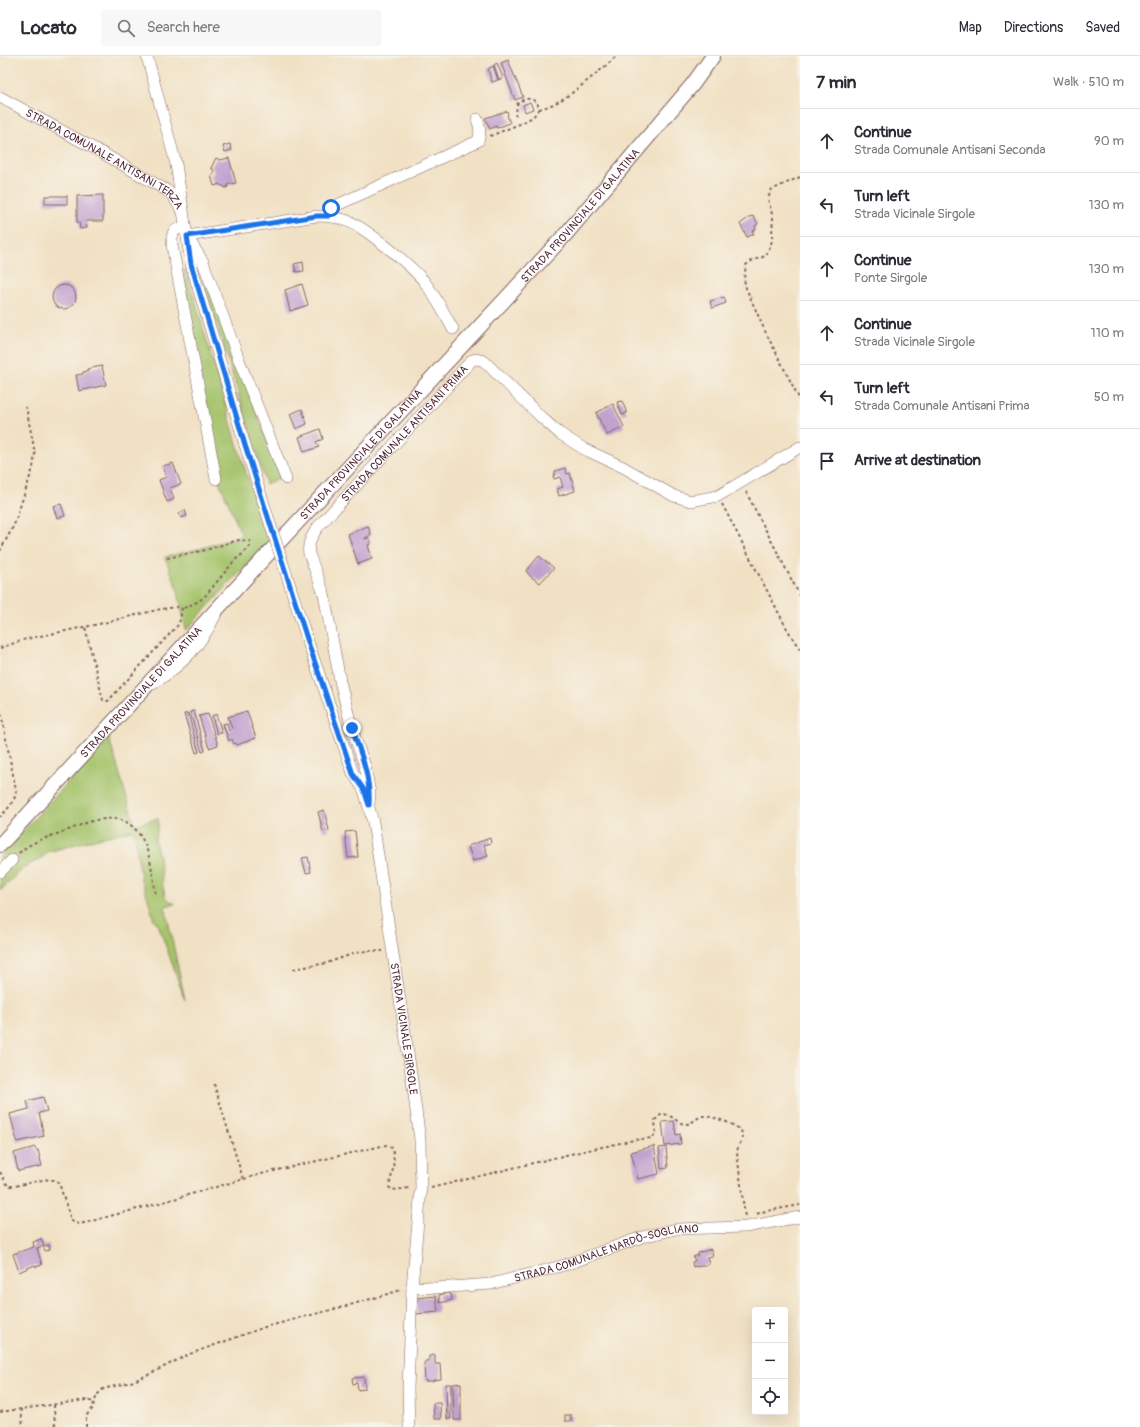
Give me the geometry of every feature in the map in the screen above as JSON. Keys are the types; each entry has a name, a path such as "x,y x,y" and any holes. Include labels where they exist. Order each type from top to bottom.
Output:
{"main road":[{"name":"STRADA PROVINCIALE DI GALATINA","path":"0,845 140,692 565,235 693,84 713,56"}],"street":[{"path":"148,56 176,164 191,264"},
{"name":"STRADA COMUNALE ANTISANI TERZA","path":"0,97 99,151 166,190 178,202 183,213"},
{"path":"328,216 331,208 335,206 478,142 481,135 477,119"},
{"path":"166,190 171,191 175,188 178,184 178,179"},
{"path":"186,232 317,216 328,216 346,220 365,231 422,278 453,329"},
{"path":"216,479 176,266 172,237 174,231 180,228 186,232 203,262 239,360 286,479"},
{"path":"176,266 203,262"},
{"name":"STRADA VICINALE SIRGOLE","path":"191,264 245,445 308,642 353,774 364,790 373,822 420,1140 421,1189 412,1287 408,1389 409,1427"},
{"name":"STRADA COMUNALE ANTISANI PRIMA","path":"369,805 370,793 365,766 352,728 324,594 309,554 309,542 318,527 472,360 476,359 484,361 559,433 584,449 623,467 674,496 691,501 718,496 800,446"},
{"path":"0,872 12,860"},
{"name":"STRADA COMUNALE NARDÒ-SOGLIANO","path":"412,1287 436,1288 490,1284 565,1265 642,1237 676,1229 746,1227 800,1217"}],"path":[{"path":"478,142 522,123 533,117 539,110 550,107 563,99 616,56"},
{"path":"515,116 517,104 521,101 535,100 538,103 539,110"},
{"path":"800,177 771,190 768,199 773,218 772,241 766,256 753,260 746,265 744,278 746,288 765,331 800,400"},
{"path":"0,551 14,525 32,468 35,453 26,407"},
{"path":"742,482 750,502 800,596"},
{"path":"718,496 786,627 800,650"},
{"path":"0,648 26,639 161,609 178,608 182,610 199,601 206,595 235,560 251,545 250,541 238,540 206,550 167,558"},
{"path":"85,627 103,700 108,701 179,624 182,610"},
{"path":"0,708 16,794 11,805 0,817"},
{"path":"12,860 26,846 50,836 95,820 118,819 126,822 136,830 144,842 156,896"},
{"path":"293,969 327,963 355,953 392,950"},
{"path":"214,1084 243,1179"},
{"path":"0,1172 8,1186 49,1180 56,1181 59,1183 72,1220 74,1223 80,1224 243,1179 386,1145 392,1148 394,1154 389,1187 392,1190 421,1189 441,1186 566,1155 634,1140 652,1138 656,1134 655,1120 662,1114 670,1115 684,1124 691,1123 704,1116 737,1126 742,1131 737,1153 746,1227"},
{"path":"86,1427 86,1416 93,1408 98,1394 103,1389 150,1374 187,1355 252,1331 288,1320 381,1297 412,1287"},
{"path":"0,1412 86,1400 94,1402"},
{"path":"54,1405 55,1427"},
{"path":"22,1409 23,1427"}],"green space":[{"path":"186,270 239,450 268,542 186,630 177,588 165,557 242,536 219,481 183,271"},
{"path":"203,271 281,477 266,484 201,272"},
{"path":"109,738 135,825 158,818 155,842 159,856 165,896 175,904 165,906 185,1000 158,924 154,920 141,880 135,837 132,830 48,852 42,858 25,867 0,891 0,879 17,860 17,856 13,855 0,867 0,856"}],"building":[{"path":"508,60 523,97 515,100 501,63"},
{"path":"497,63 503,78 499,80 494,65"},
{"path":"493,66 498,80 492,82 488,69"},
{"path":"530,102 533,109 525,112 523,105"},
{"path":"507,111 507,116 510,123 490,129 485,118"},
{"path":"230,144 232,150 225,152 223,146"},
{"path":"216,158 220,160 229,158 236,183 227,185 228,187 225,188 220,184 214,186 211,175 214,173 213,169 211,168"},
{"path":"103,195 103,221 86,221 87,228 80,229 79,222 77,222 77,196"},
{"path":"45,196 67,196 67,204 45,204"},
{"path":"753,216 758,224 755,226 756,229 752,231 754,234 747,237 740,224"},
{"path":"303,262 304,271 296,272 294,264"},
{"path":"302,284 308,305 290,311 285,290"},
{"path":"64,285 73,288 76,297 73,306 64,309 55,306 52,297 55,288"},
{"path":"724,297 726,303 712,308 710,301"},
{"path":"102,366 106,385 79,391 76,375 83,374 83,372 88,371 87,369"},
{"path":"622,401 627,413 622,415 617,402"},
{"path":"613,404 624,427 607,435 596,413"},
{"path":"302,409 307,424 296,429 290,414"},
{"path":"320,429 323,439 316,442 319,447 304,452 299,437"},
{"path":"173,463 181,484 170,488 174,499 167,502 159,480 166,477 163,466"},
{"path":"565,468 567,474 570,473 575,491 559,496 557,489 563,487 560,477 554,479 553,475 555,474 555,471"},
{"path":"61,504 65,516 57,518 53,506"},
{"path":"185,510 187,516 181,518 179,513"},
{"path":"368,526 371,535 365,539 369,538 371,544 368,545 372,559 358,564 348,534"},
{"path":"539,556 554,568 540,583 526,571"},
{"path":"194,711 205,751 202,752 190,712"},
{"path":"247,711 256,738 237,745 236,743 234,744 232,739 229,741 223,724 227,723 229,731 232,729 228,717"},
{"path":"188,713 199,752 196,753 184,714"},
{"path":"208,714 218,745 209,748 199,716"},
{"path":"216,714 222,733 217,734 212,716"},
{"path":"324,810 329,830 323,832 318,812"},
{"path":"355,831 358,857 348,858 345,832"},
{"path":"490,838 491,843 484,845 488,856 473,861 468,846"},
{"path":"308,857 311,872 306,873 302,858"},
{"path":"43,1097 47,1111 39,1113 44,1136 17,1142 10,1114 29,1109 27,1101"},
{"path":"674,1121 676,1135 680,1134 681,1144 665,1146 662,1122"},
{"path":"654,1146 659,1174 638,1179 631,1152"},
{"path":"35,1147 36,1150 38,1150 42,1166 18,1171 14,1153"},
{"path":"666,1147 668,1168 661,1169 659,1148"},
{"path":"41,1239 44,1246 37,1248 42,1265 36,1267 35,1265 19,1272 13,1254 34,1247 33,1242"},
{"path":"49,1245 50,1250 45,1251 43,1246"},
{"path":"711,1249 713,1256 707,1257 709,1264 693,1267 692,1262 695,1261 693,1257 698,1255 698,1253"},
{"path":"447,1293 451,1294 452,1300 440,1303 439,1295"},
{"path":"436,1296 438,1312 416,1314 417,1298"},
{"path":"435,1355 435,1364 440,1364 441,1379 425,1381 424,1363 425,1361 429,1361 429,1356"},
{"path":"364,1377 365,1389 358,1390 357,1383 353,1384 352,1378"},
{"path":"461,1383 461,1420 454,1420 453,1384"},
{"path":"446,1384 451,1384 451,1419 447,1419"},
{"path":"433,1403 440,1403 441,1419 434,1419"},
{"path":"565,1415 571,1415 571,1421 565,1421"}],"route":[{"path":"331,208 328,216 317,216 187,236 191,264 245,445 308,642 353,774 364,790 369,805 370,793 368,779 352,728"}]}
